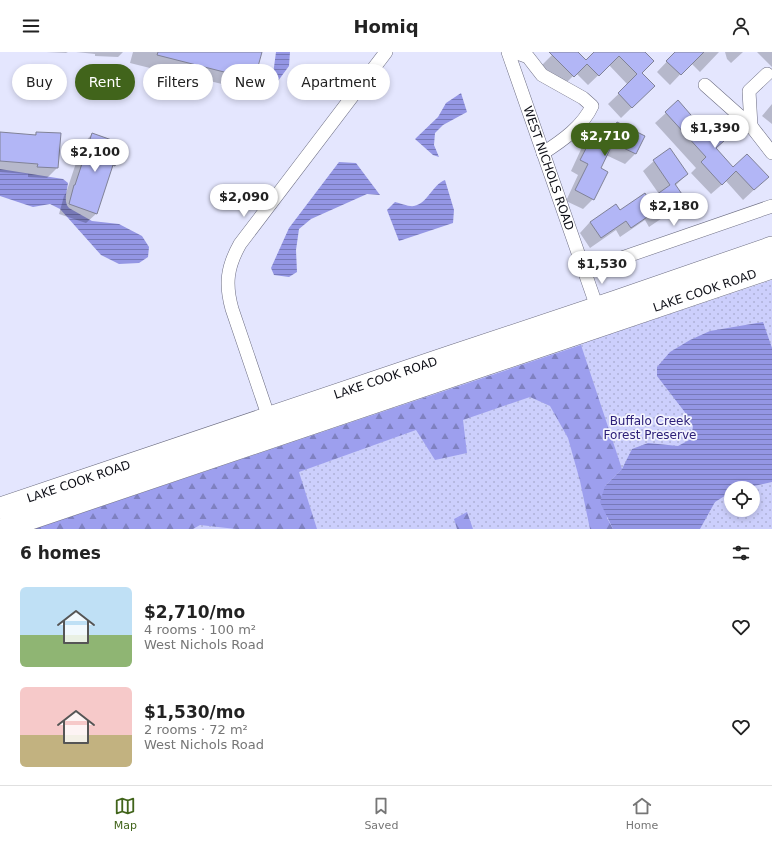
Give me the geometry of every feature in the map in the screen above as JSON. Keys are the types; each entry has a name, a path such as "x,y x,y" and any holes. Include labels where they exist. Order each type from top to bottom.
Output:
{"main road":[{"name":"LAKE COOK ROAD","path":"600,316 772,247"},
{"name":"LAKE COOK ROAD","path":"2,529 272,427 600,316 772,268"},
{"name":"LAKE COOK ROAD","path":"0,508 272,427"}],"street":[{"path":"272,427 227,292 229,270 233,255 386,52"},
{"name":"WEST NICHOLS ROAD","path":"508,52 600,316"},
{"path":"514,52 532,55 542,75 583,98 592,106 588,116 561,142 543,153"},
{"path":"751,126 750,91 767,74"},
{"path":"706,85 751,126 772,153"},
{"path":"584,271 772,206"}],"green space":[{"name":"Buffalo Creek Forest Preserve","path":"772,280 772,529 26,529"},
{"path":"581,345 622,469 605,486 607,518 613,529 590,529 580,481 568,438 550,406 530,397 463,420 467,453 435,460 416,430 299,472 317,529 236,529 200,525 193,529 34,529"},
{"path":"467,512 473,529 457,529 454,519"}],"shaded area":[{"path":"276,52 290,52 289,64 287,64 287,69 279,80 279,64 274,64"},
{"path":"461,93 467,112 443,125 435,133 434,145 439,157 433,155 415,139 438,117 446,103"},
{"path":"339,162 356,163 380,195 367,194 311,219 299,229 296,250 297,272 289,277 274,275 271,268 289,228"},
{"path":"0,169 63,179 68,183 66,203 69,208 92,221 119,224 142,236 149,247 148,257 139,263 119,264 101,255 60,209 50,204 33,207 0,196"},
{"path":"445,180 454,210 453,223 399,241 387,210 395,202 412,206 419,204 427,198 441,182"},
{"path":"763,322 772,348 772,482 760,485 760,481 724,481 724,496 715,502 700,529 613,529 600,502 605,486 622,469 632,449 648,443 678,446 691,439 693,426 684,411 657,376 657,367 670,352 690,340 710,331"}],"building":[{"path":"158,52 262,52 259,64 221,64 221,71 213,69 213,64 193,64 157,55"},
{"path":"549,52 578,52 586,60 594,52 645,52 654,61 642,73 655,86 632,108 618,93 637,74 619,56 599,76 587,64 574,77"},
{"path":"675,52 704,52 681,75 666,61"},
{"path":"678,100 697,122 702,117 724,141 716,148 733,167 747,154 769,177 754,190 736,171 722,185 701,162 706,157 665,112"},
{"path":"617,122 645,136 636,154 613,143 601,168 608,172 594,200 575,190 588,164 580,160 595,131 608,138"},
{"path":"0,132 36,135 36,132 61,133 58,168 37,167 38,164 0,161"},
{"path":"92,133 123,144 115,166 113,165 97,214 69,204"},
{"path":"670,148 688,174 675,184 686,200 660,217 656,211 631,228 626,221 601,238 590,222 616,204 620,210 645,193 649,200 670,185 653,160"}]}
